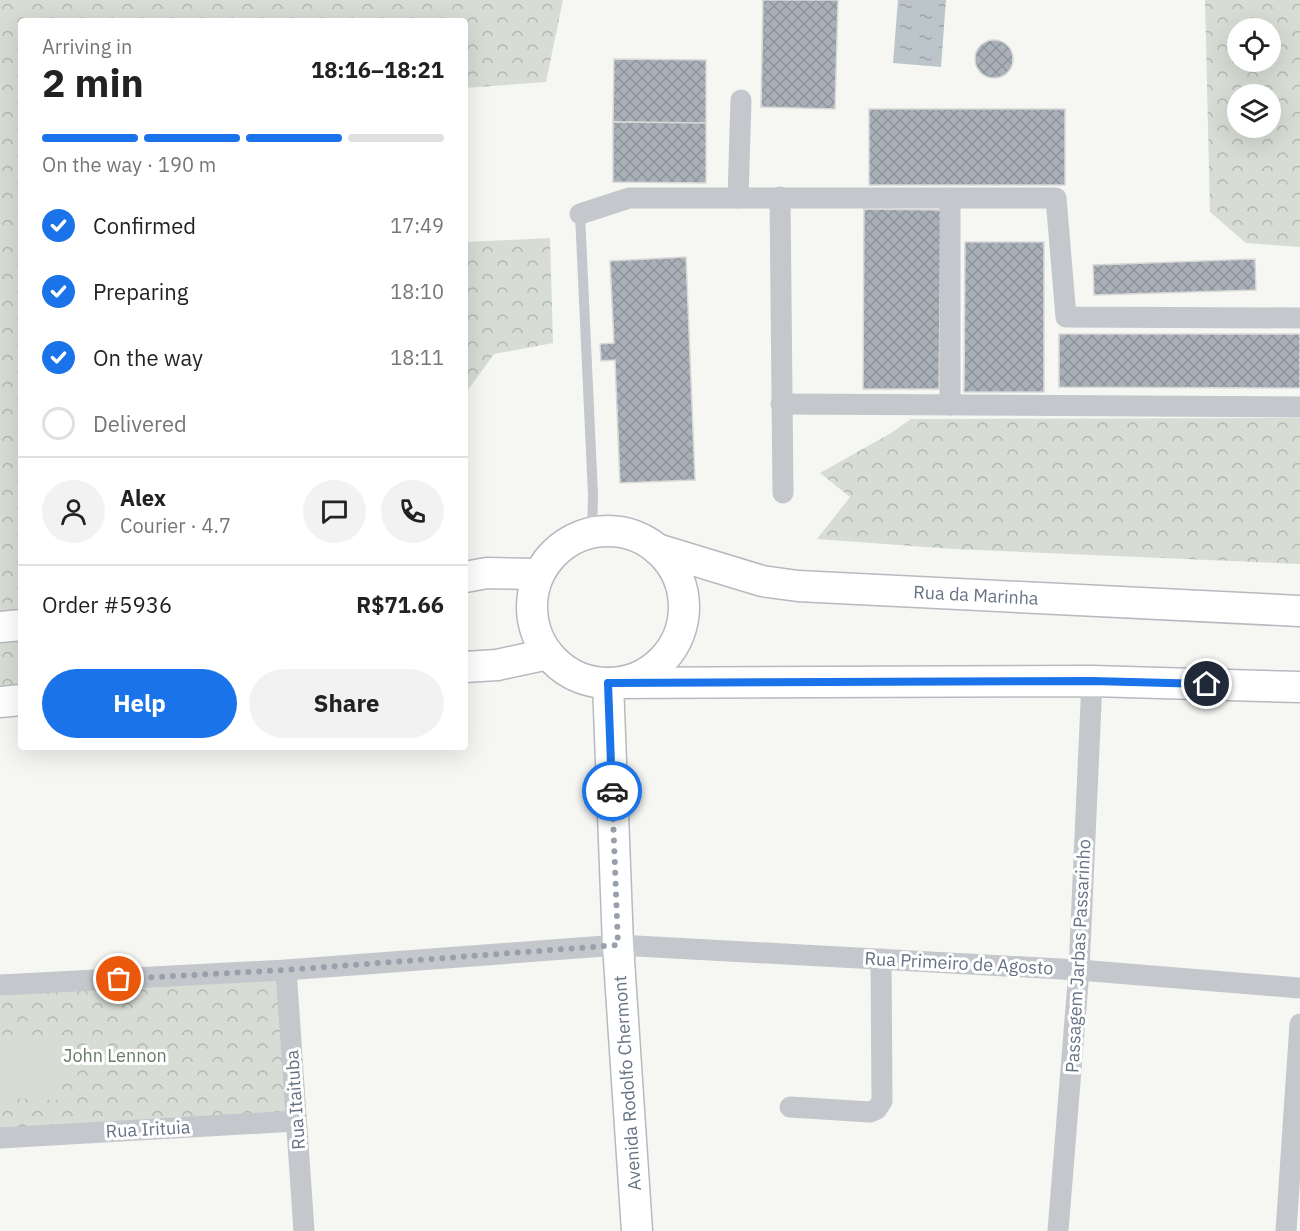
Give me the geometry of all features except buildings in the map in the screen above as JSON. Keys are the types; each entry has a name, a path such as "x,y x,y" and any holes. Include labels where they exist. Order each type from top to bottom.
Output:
{"main road":[{"path":"608,683 624,682 655,668 668,655 677,641 683,625 685,608 678,575 668,560 642,539 609,531 576,538 561,547 540,574 534,590 532,607 539,640 548,654 574,675 608,683 1092,681 1300,687"},
{"name":"Rua da Marinha","path":"657,549 762,581 798,586 1300,611"},
{"path":"468,576 487,573 540,574"},
{"path":"0,627 18,625"},
{"path":"468,667 497,664 548,654"},
{"name":"Avenida Rodolfo Chermont","path":"608,683 618,945 637,1231"},
{"path":"0,702 18,700"}],"street":[{"path":"738,198 741,100"},
{"path":"780,197 783,493"},
{"path":"580,214 629,198 1056,198 1066,317 1300,318"},
{"path":"950,198 950,405"},
{"path":"781,404 1300,406"},
{"name":"Passagem Jarbas Passarinho","path":"1059,1231 1079,970 1092,681"},
{"name":"Rua Primeiro de Agosto","path":"0,985 286,970 618,945 1079,970 1300,988"},
{"path":"790,1107 870,1112 877,1109 882,1101 881,959"},
{"name":"Rua Itaituba","path":"286,970 304,1231"},
{"path":"1286,1231 1300,1024"},
{"name":"Rua Irituia","path":"0,1138 296,1121"}],"lane":[{"path":"580,214 593,495 592,533"}],"green space":[{"path":"0,0 563,0 546,82 468,88 468,18 18,18 18,708 0,710"},
{"path":"1205,0 1300,0 1300,247 1246,243 1210,212"},
{"path":"550,238 553,343 494,354 468,390 468,242"},
{"path":"1300,418 1300,564 953,549 817,539 850,497 820,473 891,433 911,419"},
{"name":"John Lennon","path":"286,970 296,1121 0,1138 0,985"},
{"path":"60,1037 61,1100 0,1098 0,1038"}],"water":[{"path":"898,0 946,0 941,67 893,63"}],"way so far":[{"path":"119,979 286,970 618,945 612,791"}],"route":[{"path":"612,791 608,683 1092,681 1207,684"}]}
